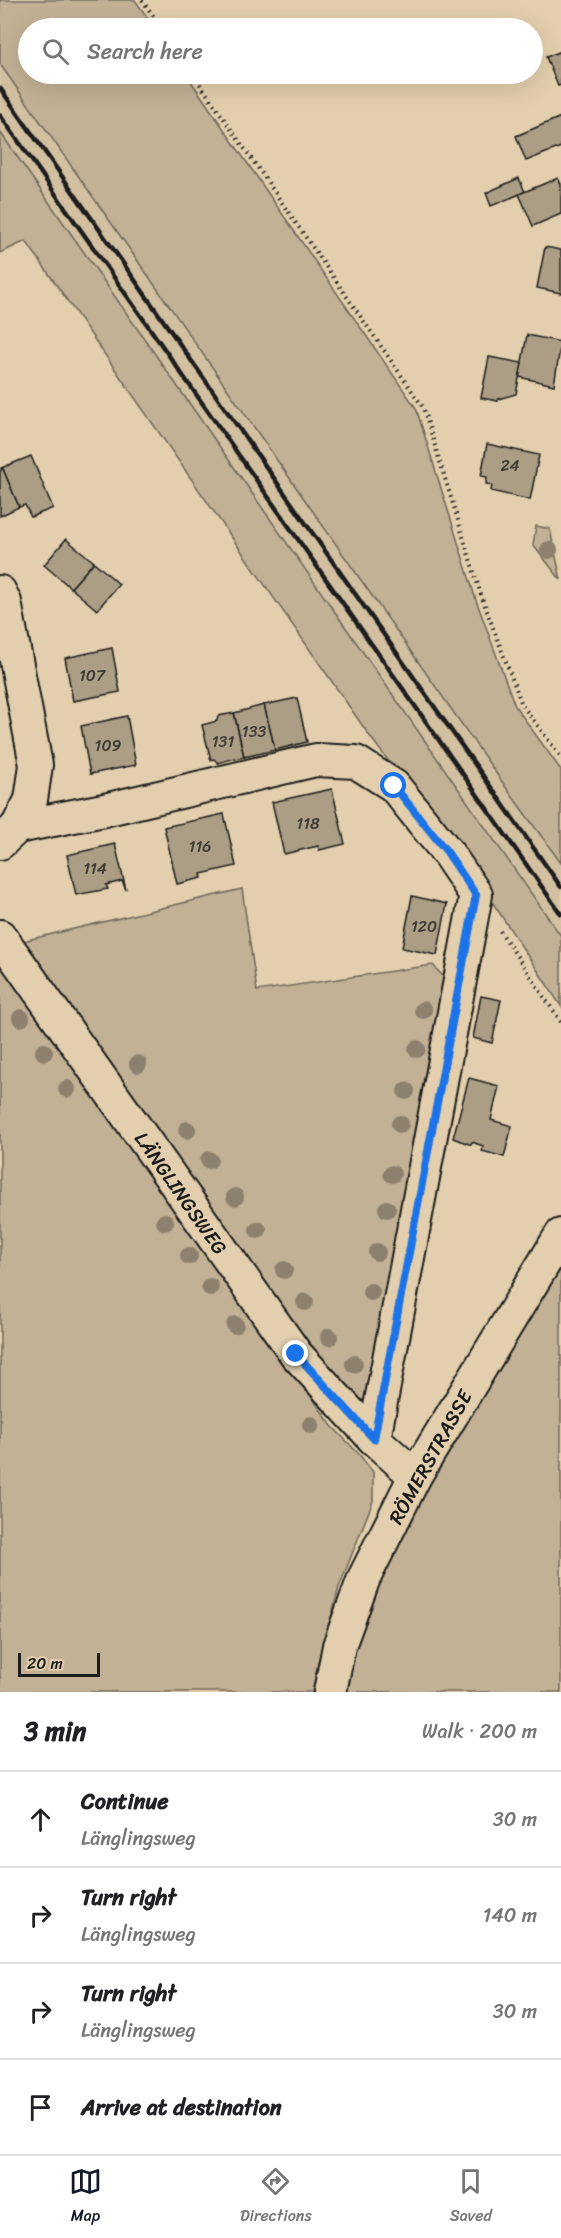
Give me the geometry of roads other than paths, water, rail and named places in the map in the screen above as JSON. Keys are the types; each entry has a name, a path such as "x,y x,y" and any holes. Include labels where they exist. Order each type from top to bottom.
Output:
{"street":[{"path":"0,592 5,602 36,765 31,801 9,835"},
{"path":"9,835 316,760 356,762 394,786 447,852 476,895 374,1439"},
{"name":"LÄNGLINGSWEG","path":"0,936 296,1354 374,1439 415,1476"},
{"name":"RÖMERSTRASSE","path":"330,1692 339,1646 364,1578 415,1476 561,1235"}],"railway":[{"path":"0,88 561,887"},
{"path":"0,115 561,914"}]}
